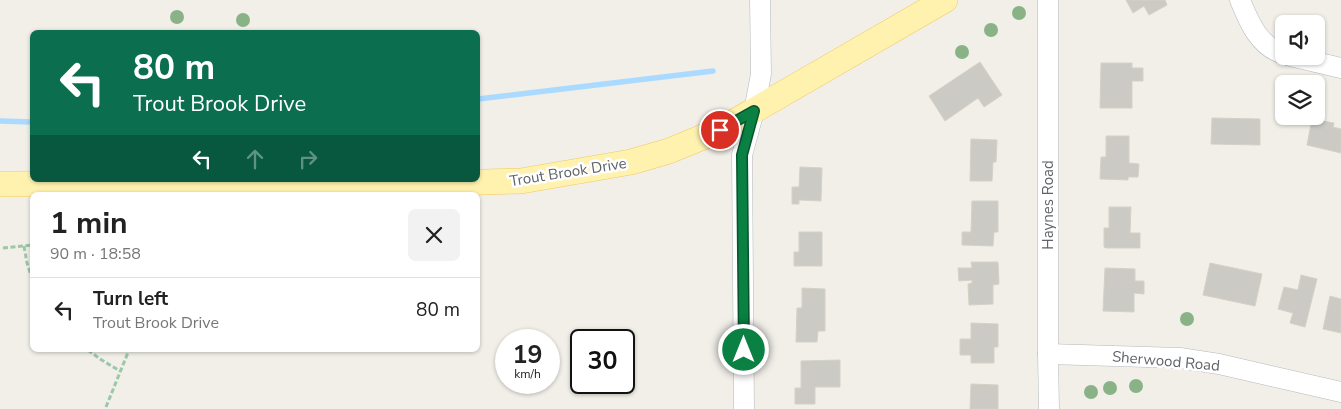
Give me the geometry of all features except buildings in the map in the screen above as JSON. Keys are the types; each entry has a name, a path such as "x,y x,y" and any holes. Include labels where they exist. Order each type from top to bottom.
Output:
{"main road":[{"name":"Trout Brook Drive","path":"0,184 449,183 521,181 631,162 669,150 720,130 945,0"}],"street":[{"path":"744,409 742,155 754,111 761,74 760,0"},
{"name":"Haynes Road","path":"1048,0 1049,409"},
{"path":"1240,0 1258,36 1267,46 1275,51"},
{"path":"1325,64 1341,68"},
{"name":"Sherwood Road","path":"1048,354 1180,358 1219,364 1341,392"}],"path":[{"path":"3,248 30,245"},
{"path":"24,246 30,272"},
{"path":"91,352 120,371"},
{"path":"106,407 128,352"}],"waterway":[{"path":"480,99 713,71"},
{"path":"0,121 30,122"}],"route":[{"path":"720,130 754,111 742,155 744,350"}]}
